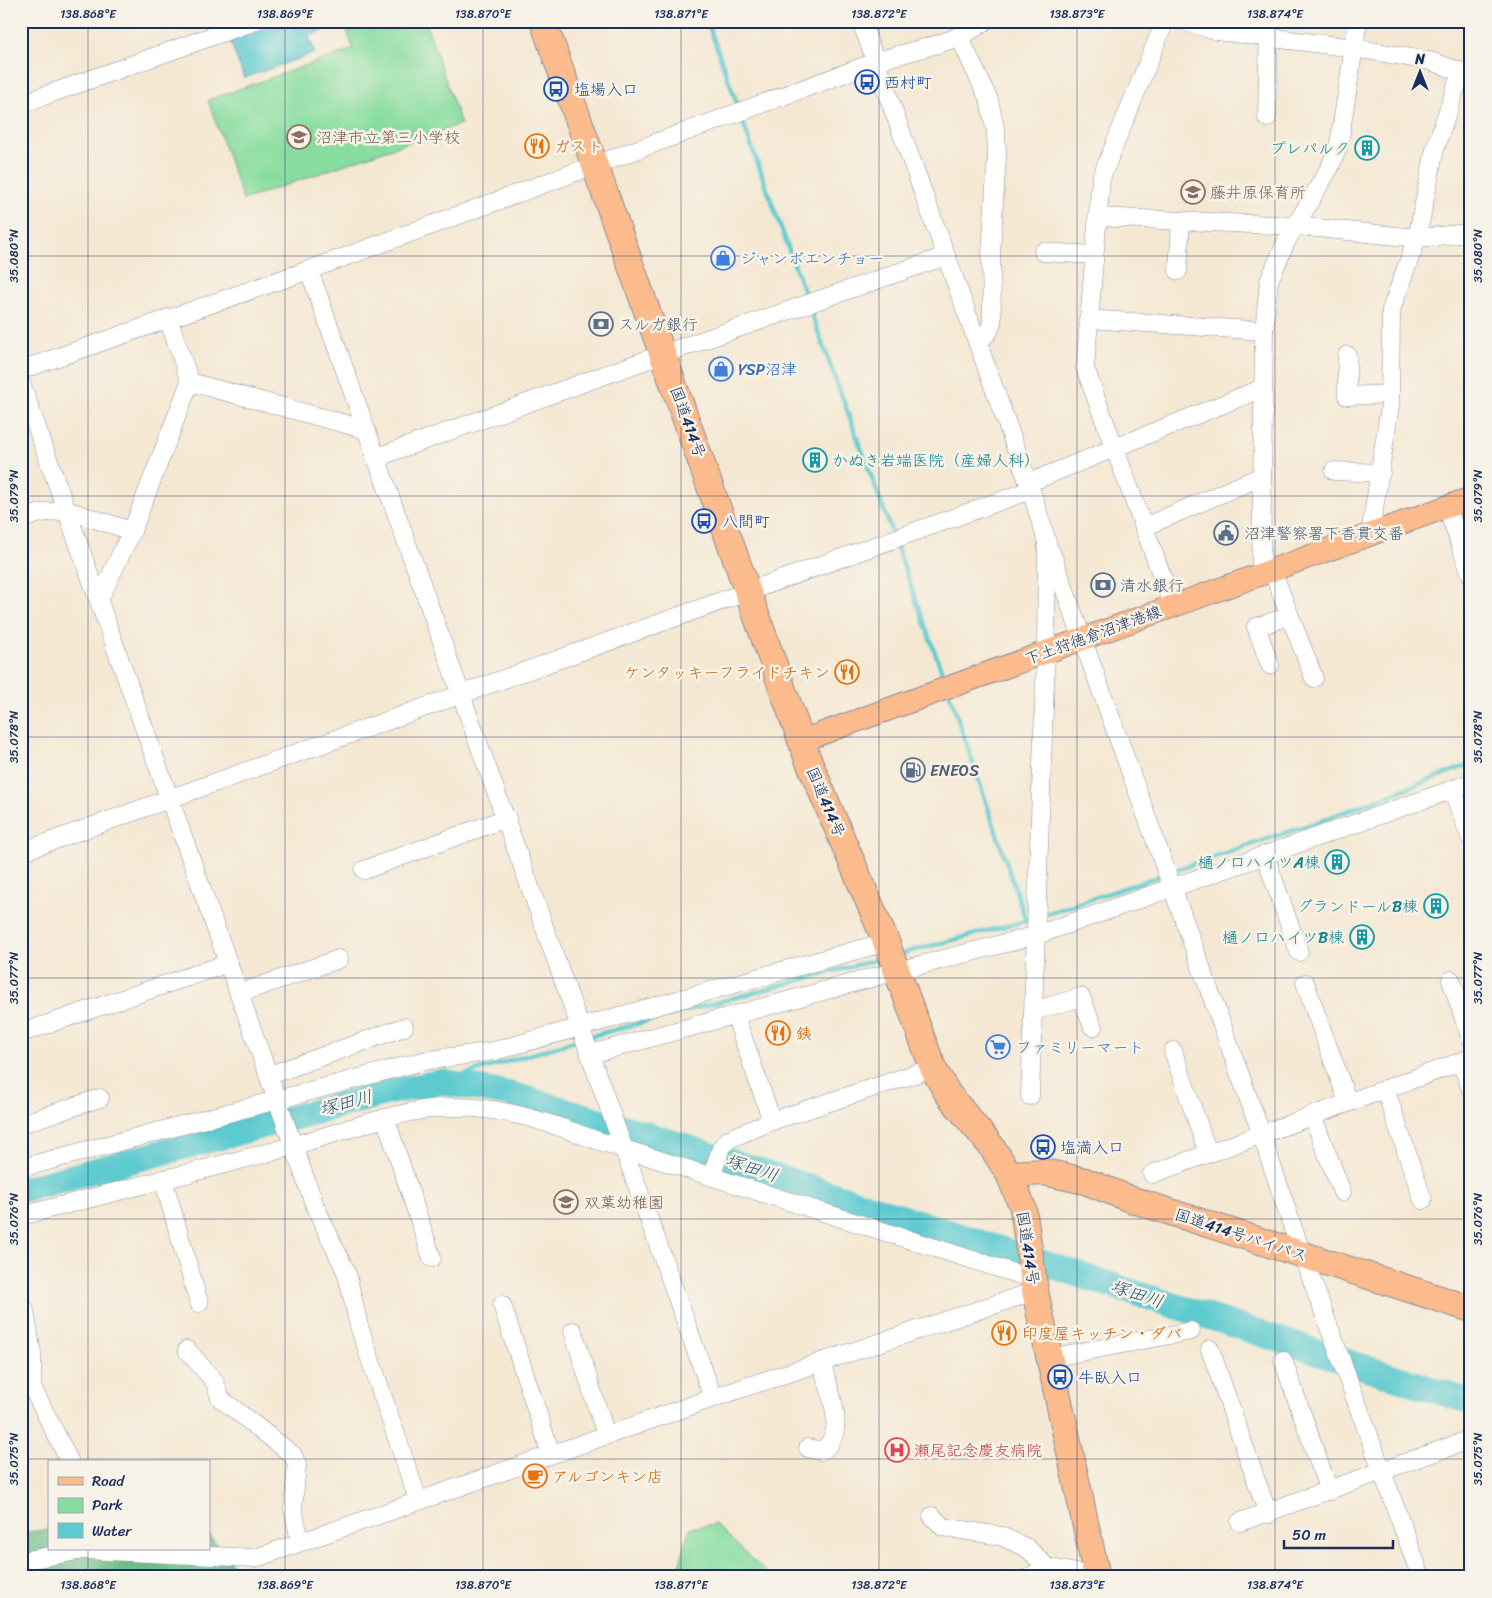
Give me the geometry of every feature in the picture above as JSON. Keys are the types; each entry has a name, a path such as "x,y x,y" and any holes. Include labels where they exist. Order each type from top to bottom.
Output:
{"highway":[{"name":"国道414号","path":"544,21 801,741 898,971 933,1068 948,1094 992,1147 1009,1174 1023,1208 1032,1274 1097,1577"},
{"name":"国道414号バイパス","path":"1009,1174 1044,1172 1085,1182 1130,1199 1471,1310"}],"main road":[{"name":"下土狩徳倉沼津港線","path":"801,741 1471,498"}],"street":[{"path":"21,104 222,27 255,21"},
{"path":"862,21 1030,486 1047,542 1261,1133 1302,1255 1338,1347 1421,1577"},
{"path":"21,370 309,270 594,164 877,63 972,32 985,21"},
{"path":"1165,21 1101,178 1085,368 1173,606"},
{"path":"1183,21 1217,31 1268,29 1354,48 1430,61 1466,74 1435,149 1417,238 1391,310 1390,394 1381,473 1370,535"},
{"path":"1314,678 1290,616 1266,571 1262,476 1264,331 1269,281 1286,242 1330,167 1338,144 1358,21"},
{"path":"1266,118 1268,29"},
{"path":"959,36 990,100 996,132 997,155 991,254 992,322 990,330 978,344"},
{"path":"1097,217 1297,226 1417,238 1471,234"},
{"path":"1178,271 1182,220"},
{"path":"1043,252 1094,256"},
{"path":"375,458 663,354 946,256"},
{"path":"309,270 364,429 507,818 713,1398"},
{"path":"99,600 132,531 190,382 168,318"},
{"path":"1088,319 1264,331"},
{"path":"1347,355 1348,396 1390,394"},
{"path":"190,382 364,429"},
{"path":"21,383 294,1142 315,1206 347,1274 359,1326 418,1500"},
{"path":"21,852 902,536 1030,486 1263,388"},
{"path":"1334,471 1381,473"},
{"path":"1144,527 1262,476"},
{"path":"1447,507 1471,575"},
{"path":"21,518 66,510 132,531"},
{"path":"1030,1096 1046,652 1047,542"},
{"path":"1270,665 1256,627 1290,616"},
{"path":"591,1054 898,971 1037,936 1172,886 1471,783"},
{"path":"1452,789 1471,839"},
{"path":"364,870 507,818"},
{"path":"1265,855 1299,952"},
{"path":"21,1168 279,1101 423,1061 494,1051 886,942"},
{"path":"240,993 339,959"},
{"path":"21,1033 229,963"},
{"path":"1451,980 1471,1039"},
{"path":"1305,983 1348,1102"},
{"path":"1034,1011 1081,997 1093,1027"},
{"path":"735,1015 772,1121"},
{"path":"270,1075 404,1027"},
{"path":"1173,1050 1208,1153"},
{"path":"1152,1174 1466,1060 1471,1089"},
{"path":"713,1171 721,1148 729,1139 772,1121 933,1068"},
{"path":"1385,1088 1423,1200"},
{"path":"21,1124 100,1098"},
{"path":"21,1216 412,1112 454,1107 499,1112 549,1122 593,1139 621,1142 1032,1274"},
{"path":"1312,1115 1342,1192"},
{"path":"386,1120 432,1258"},
{"path":"162,1179 198,1303"},
{"path":"21,1561 84,1550 176,1552 256,1558 418,1500 821,1362 1032,1274"},
{"path":"21,1304 25,1311 32,1353 27,1371 32,1387 69,1460"},
{"path":"502,1305 551,1454"},
{"path":"573,1331 606,1435"},
{"path":"1049,1358 1190,1332"},
{"path":"1210,1349 1268,1514"},
{"path":"187,1350 215,1382 220,1398 292,1455 297,1465 292,1509 300,1541"},
{"path":"1283,1360 1329,1491"},
{"path":"808,1448 821,1451 834,1438 834,1406 821,1362"},
{"path":"1240,1522 1268,1514 1470,1442"},
{"path":"932,1516 943,1527 1001,1536 1027,1548 1047,1567 1097,1577"},
{"path":"1029,1577 1047,1567"}],"green space":[{"path":"344,21 425,21 461,124 243,200 208,100 353,49"},
{"path":"715,1524 771,1577 676,1577 690,1528"},
{"path":"48,1529 48,1550 210,1550 210,1535 242,1577 21,1577 21,1533"}],"water":[{"path":"286,21 337,21 339,25 309,36 315,53 244,78 230,41"}],"waterway":[{"path":"707,21 739,109"},
{"path":"741,117 807,300"},
{"path":"809,307 893,535"},
{"path":"895,542 946,683"},
{"path":"950,695 1026,921"},
{"path":"1170,872 1323,820 1471,764"},
{"path":"1040,916 1163,875"},
{"path":"900,954 1033,919"},
{"path":"588,1037 883,958"},
{"path":"441,1082 581,1039"},
{"name":"塚田川","path":"21,1190 389,1092 441,1082 509,1094 643,1133 1471,1402"}],"place":[{"name":"西村町","path":"867,82"},
{"name":"塩場入口","path":"556,89"},
{"name":"沼津市立第三小学校","path":"299,137"},
{"name":"ガスト","path":"537,146"},
{"name":"プレパルク","path":"1367,148"},
{"name":"藤井原保育所","path":"1193,192"},
{"name":"ジャンボエンチョー","path":"723,258"},
{"name":"スルガ銀行","path":"601,324"},
{"name":"YSP沼津","path":"721,369"},
{"name":"かぬき岩端医院（産婦人科）","path":"815,460"},
{"name":"八間町","path":"704,521"},
{"name":"沼津警察署下香貫交番","path":"1226,533"},
{"name":"清水銀行","path":"1103,585"},
{"name":"ケンタッキーフライドチキン","path":"847,672"},
{"name":"ENEOS","path":"913,770"},
{"name":"樋ノ口ハイツA棟","path":"1337,862"},
{"name":"グランドールB棟","path":"1436,906"},
{"name":"樋ノ口ハイツB棟","path":"1362,937"},
{"name":"銕","path":"778,1033"},
{"name":"ファミリーマート","path":"998,1047"},
{"name":"塩満入口","path":"1043,1147"},
{"name":"双葉幼稚園","path":"566,1202"},
{"name":"印度屋キッチン・ダバ","path":"1004,1333"},
{"name":"牛臥入口","path":"1060,1377"},
{"name":"瀬尾記念慶友病院","path":"897,1450"},
{"name":"アルゴンキン店","path":"535,1476"}]}
